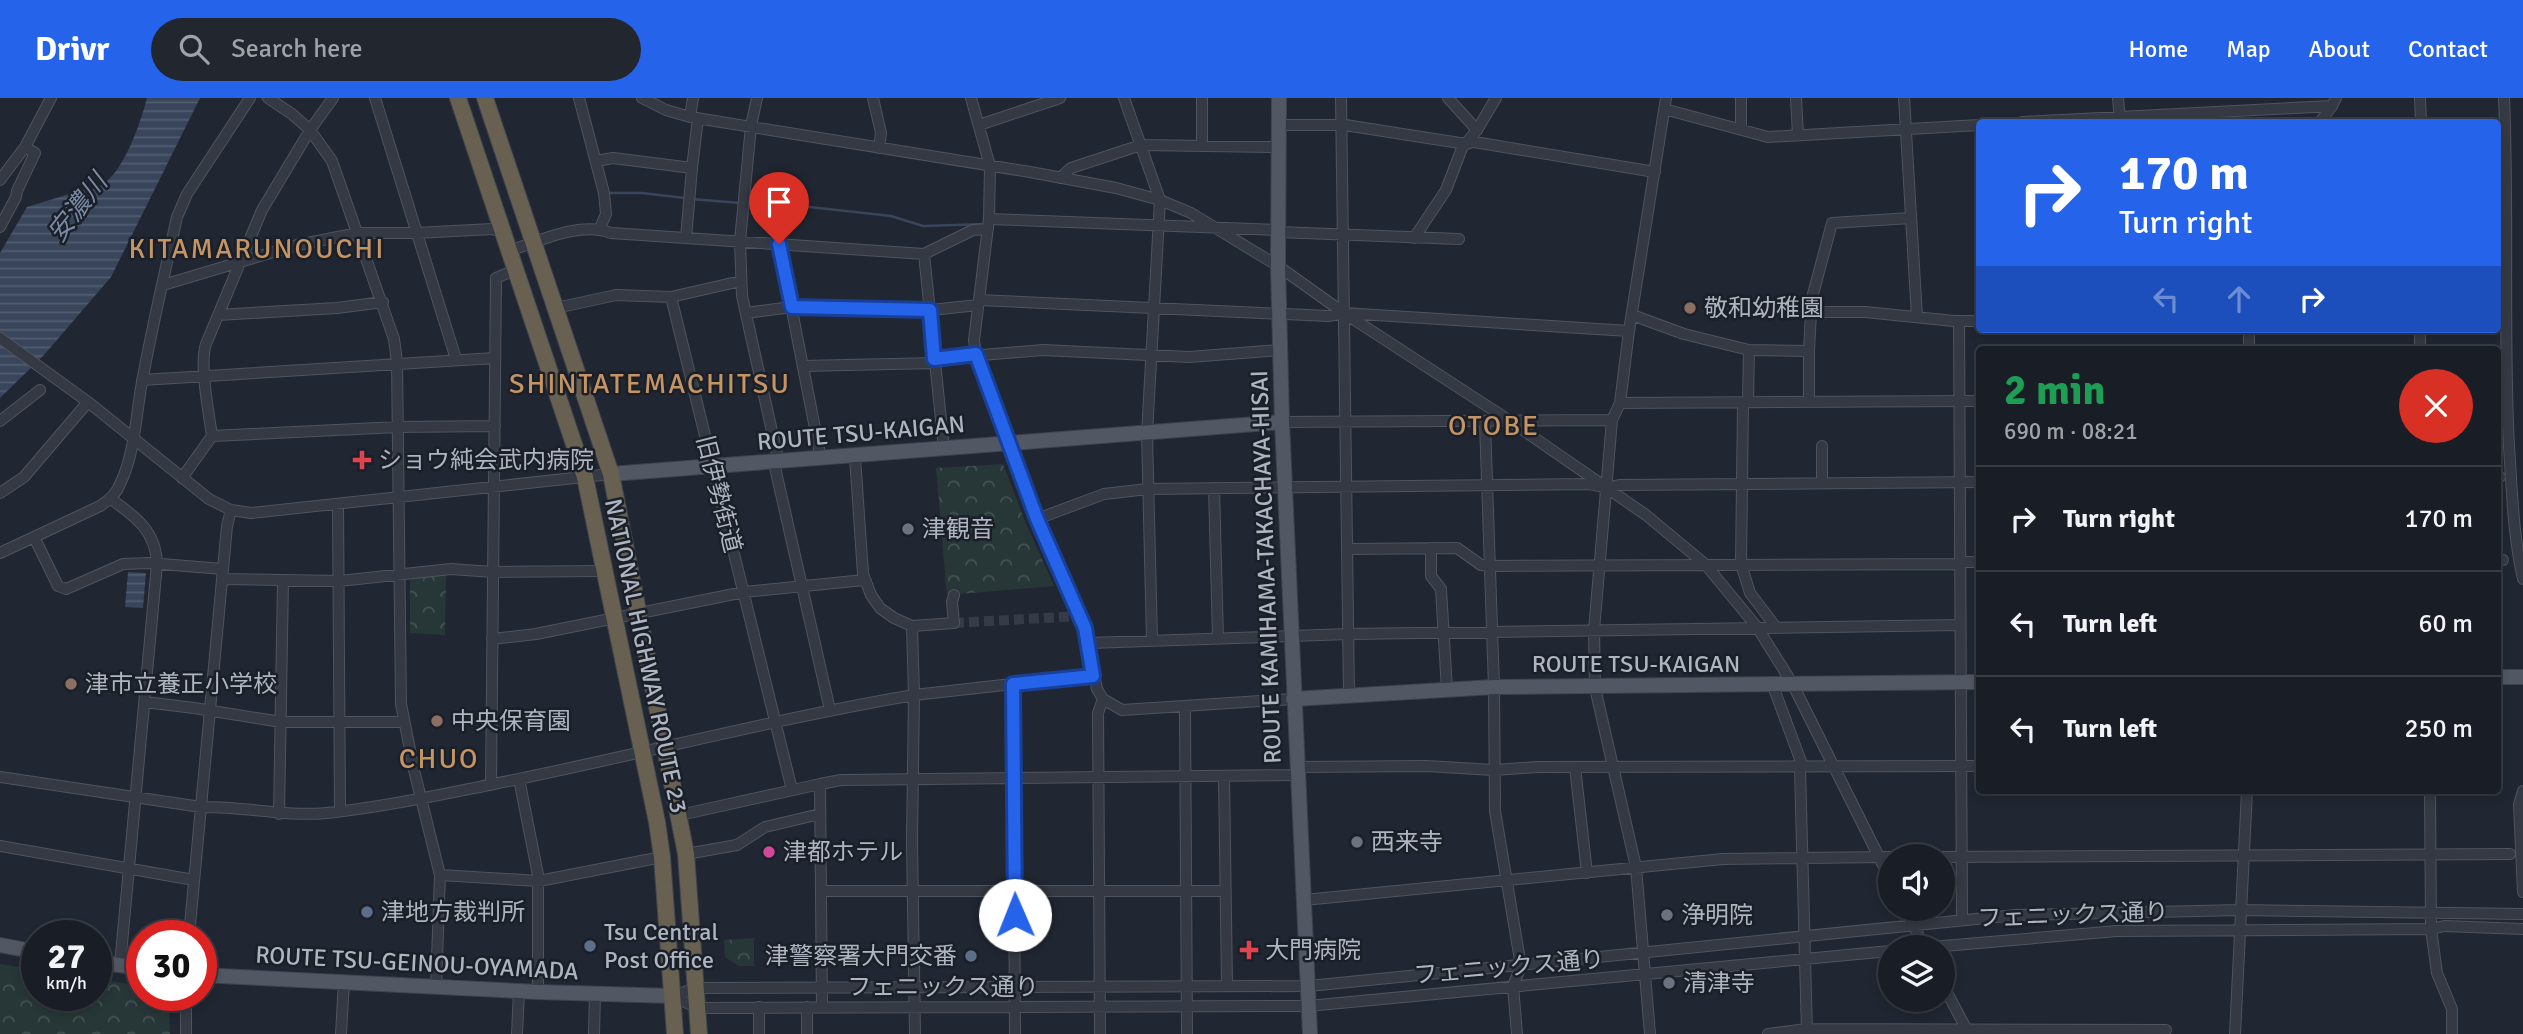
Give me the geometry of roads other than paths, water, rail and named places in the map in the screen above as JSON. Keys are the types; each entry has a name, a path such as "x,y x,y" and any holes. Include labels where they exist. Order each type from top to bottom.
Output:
{"highway":[{"name":"NATIONAL HIGHWAY ROUTE 23","path":"458,98 585,477 657,822 676,1034"},
{"name":"NATIONAL HIGHWAY ROUTE 23","path":"485,98 611,474 687,854 699,1034"}],"main road":[{"name":"ROUTE KAMIHAMA-TAKACHAYA-HISAI","path":"1279,98 1278,265 1282,422 1310,1034"},
{"name":"ROUTE TSU-KAIGAN","path":"611,474 1282,422"},
{"path":"2501,677 2523,677"},
{"name":"ROUTE TSU-KAIGAN","path":"1293,699 1494,687 1976,682"},
{"path":"0,945 21,949"},
{"path":"112,964 126,966"},
{"name":"ROUTE TSU-GEINOU-OYAMADA","path":"217,976 673,996"}],"street":[{"path":"0,180 25,146 51,98"},
{"path":"0,553 111,499 122,481 181,206 250,98"},
{"path":"268,98 310,130 332,161 394,339 397,362 401,695 403,722 440,875 436,987"},
{"path":"182,478 212,436 204,349 262,210 310,130 333,98"},
{"path":"374,98 456,359"},
{"path":"579,98 604,193 606,214 600,229"},
{"path":"642,98 694,118 1116,188 1160,200 1191,213 1278,265 1646,515 1704,564 1757,627 1792,683 1833,767 1878,845"},
{"path":"686,238 692,167 693,98"},
{"path":"757,98 751,127 740,241 741,281 802,587 830,710"},
{"path":"873,98 881,134 879,148"},
{"path":"971,98 990,166 989,224 974,340 976,354 1037,519 1085,628 1097,690 1103,699 1122,710 1293,699"},
{"path":"979,125 1060,98"},
{"path":"1124,98 1160,200 1147,434 1152,640"},
{"path":"1202,98 1202,145"},
{"path":"1341,98 1349,695"},
{"path":"1448,98 1477,130"},
{"path":"1415,237 1446,190 1455,163 1496,98"},
{"path":"1741,98 1741,129"},
{"path":"1796,98 1798,135"},
{"path":"1904,98 1917,317"},
{"path":"2118,98 2120,119"},
{"path":"2420,98 2421,119"},
{"path":"2504,98 2507,172 2507,408 2514,529 2523,579"},
{"path":"2153,119 2219,117 2334,102"},
{"path":"2322,119 2334,102"},
{"path":"1650,1034 1636,867 1595,688 1594,630 1612,420 1620,403 1665,104 1768,137 1976,125"},
{"path":"1279,125 1341,126 1466,144 1474,142 1655,172"},
{"path":"1060,178 1071,169 1141,145 1278,147"},
{"path":"0,227 35,153 25,146"},
{"path":"596,161 613,158 692,167"},
{"path":"1810,402 1809,309 1832,223 1911,218"},
{"path":"509,251 579,229 924,254 989,224 1157,230 1217,229 1459,239"},
{"path":"163,285 297,245 358,233 492,229 502,232"},
{"path":"779,244 821,459"},
{"path":"924,254 944,449"},
{"path":"491,784 496,278 515,270"},
{"path":"556,308 616,295 671,297 741,281"},
{"name":"旧伊勢街道","path":"671,297 792,790"},
{"path":"218,315 337,308 383,302"},
{"path":"746,313 792,307 930,310 978,302 1328,316 1345,313 1629,331"},
{"path":"1811,312 1865,312 1976,321"},
{"path":"1632,315 1684,334 1749,350 1809,351"},
{"path":"1959,321 1962,920"},
{"path":"0,338 88,402 209,499 231,510 251,513 611,474"},
{"path":"803,366 935,361 976,354 1043,350 1189,357 1280,350"},
{"path":"1749,350 1741,564 1750,593 1775,626"},
{"path":"142,380 397,362 495,358"},
{"path":"0,421 40,390"},
{"path":"1620,403 1976,401"},
{"path":"0,493 24,477 88,402"},
{"path":"1282,422 1612,420"},
{"path":"1485,422 1494,687 1495,811 1521,966 1513,986 1517,1034"},
{"path":"212,436 398,427 495,426"},
{"path":"1822,446 1822,483"},
{"path":"855,457 864,580 880,608 912,630 954,623 954,596"},
{"path":"1037,519 1104,494 1148,489 1589,484 1607,488 1619,485 1976,482"},
{"path":"1214,488 1218,639"},
{"path":"111,499 144,524 152,538 157,564 120,965"},
{"path":"338,504 340,811"},
{"path":"190,920 222,574 231,510"},
{"path":"34,537 58,586 66,589 123,564 157,564 283,580 339,581 451,569 492,572 606,571"},
{"path":"1431,548 1431,576 1441,589 1447,690"},
{"path":"1348,549 1457,548 1481,565 1489,566 1976,562"},
{"path":"279,814 283,580"},
{"path":"492,639 536,634 744,592 864,580"},
{"path":"1089,643 1349,634 1960,625"},
{"path":"912,630 915,1034"},
{"path":"0,777 201,807 219,806 279,814 340,811 422,799 830,710 914,695 1093,676"},
{"path":"1013,684 1015,1034"},
{"path":"1773,686 1802,768 1801,858 1807,1031"},
{"path":"1100,1034 1098,713 1103,699"},
{"path":"145,702 281,722 403,722"},
{"path":"1185,707 1187,1034"},
{"path":"1840,780 1871,765"},
{"path":"680,815 841,780 1224,776 1426,766 1493,770 1575,767 1976,766"},
{"path":"1575,767 1587,873"},
{"path":"1224,776 1227,986"},
{"path":"519,779 539,881 538,992"},
{"path":"820,784 822,1007"},
{"path":"2523,791 2519,805 2523,892"},
{"path":"2235,1034 2247,794"},
{"path":"2430,794 2431,929 2437,973 2452,1009 2452,1034"},
{"path":"687,854 737,845 765,827 820,814"},
{"path":"0,846 194,880"},
{"path":"1955,857 2510,854"},
{"path":"1304,900 1723,859 1878,857"},
{"path":"440,875 539,881 662,858"},
{"path":"823,891 1225,891"},
{"name":"フェニックス通り","path":"673,996 696,988 1309,986 1914,927 1962,920 2099,912 2241,910 2523,914"},
{"path":"1911,921 1918,935"},
{"name":"フェニックス通り","path":"1955,945 2117,931 2431,929 2444,926 2523,929"},
{"name":"フェニックス通り","path":"673,996 697,1008 1308,1006 1878,952"},
{"path":"341,1034 344,982"},
{"path":"517,1034 519,991"},
{"path":"594,1034 595,994"},
{"path":"759,1007 759,1034"},
{"path":"807,1007 807,1034"},
{"path":"186,1011 186,1034"},
{"path":"1955,1012 1964,1032"},
{"path":"1768,1034 1807,1031 2165,1030"}],"water":[{"name":"安濃川","path":"147,98 200,98 111,277 44,355 0,398 0,253 27,207 82,190 95,189 106,182 117,170 133,140"},
{"path":"128,572 146,573 143,608 125,607"}],"waterway":[{"path":"608,193 642,193 685,198"},
{"path":"691,199 740,203"},
{"path":"747,203 891,216 923,226 986,224"}],"tunnel":[{"path":"954,623 1079,616"}],"place":[{"name":"敬和幼稚園","path":"1690,308"},
{"name":"ショウ純会武内病院","path":"362,460"},
{"name":"津観音","path":"908,529"},
{"name":"津市立養正小学校","path":"71,684"},
{"name":"中央保育園","path":"437,721"},
{"name":"西来寺","path":"1357,842"},
{"name":"津都ホテル","path":"769,852"},
{"name":"津地方裁判所","path":"367,912"},
{"name":"浄明院","path":"1667,915"},
{"name":"Tsu Central Post Office","path":"590,946"},
{"name":"大門病院","path":"1249,950"},
{"name":"津警察署大門交番","path":"971,956"},
{"name":"清津寺","path":"1669,983"}],"district":[{"name":"KITAMARUNOUCHI","path":"257,249"},
{"name":"SHINTATEMACHITSU","path":"650,384"},
{"name":"OTOBE","path":"1494,426"},
{"name":"CHUO","path":"439,759"}]}
